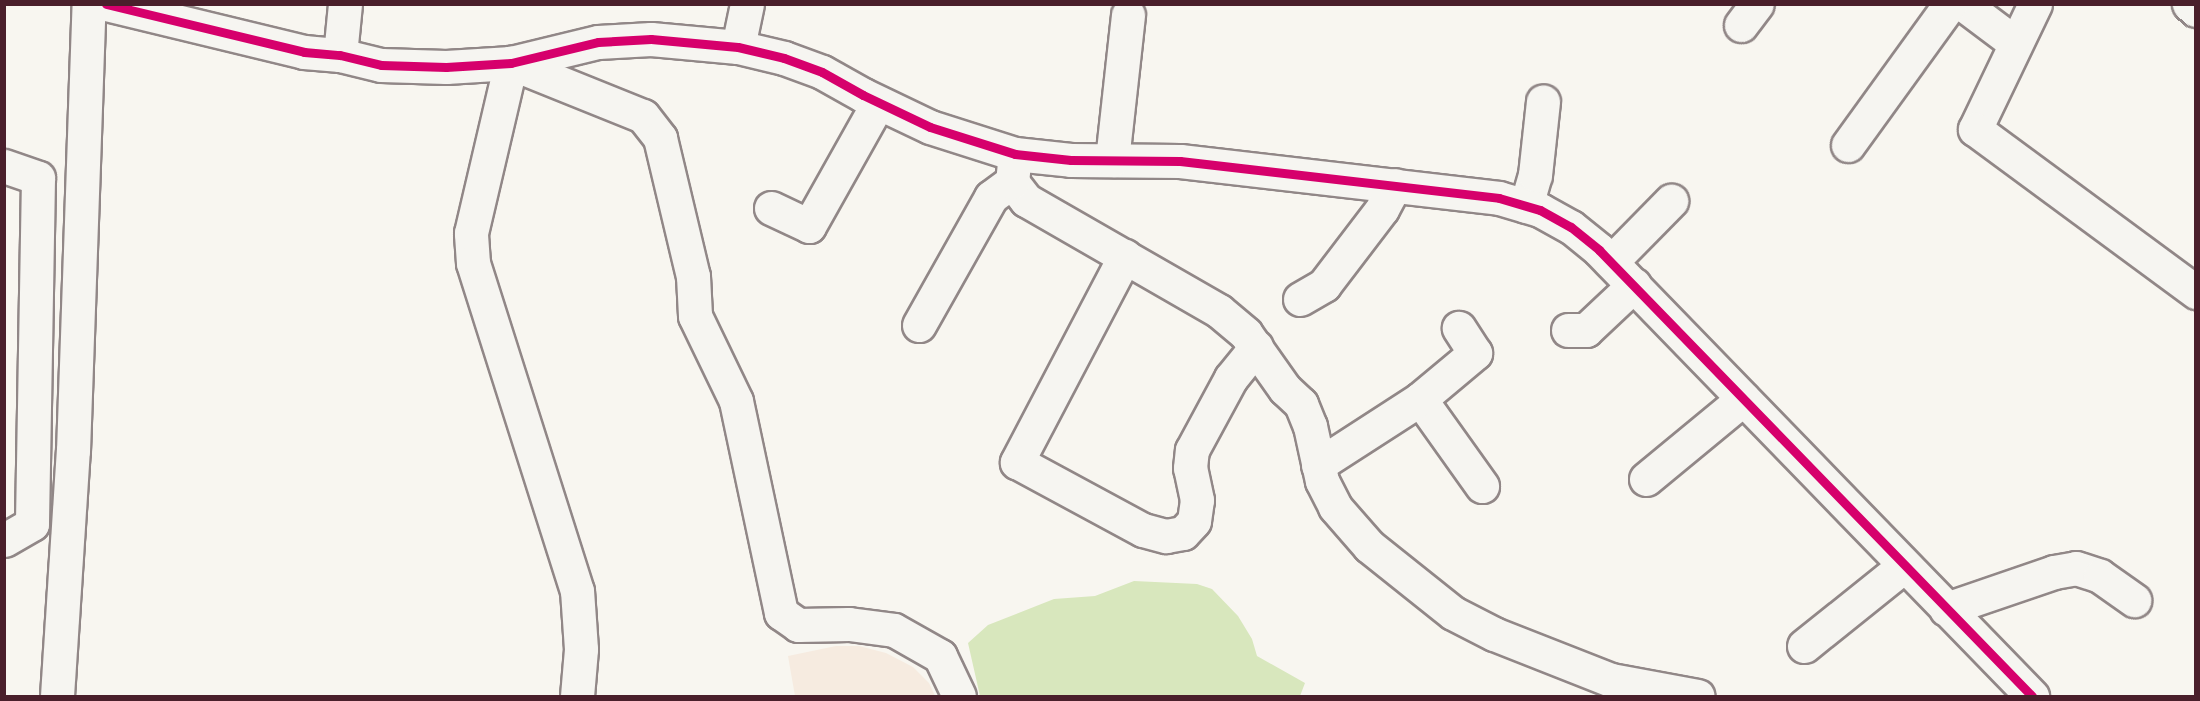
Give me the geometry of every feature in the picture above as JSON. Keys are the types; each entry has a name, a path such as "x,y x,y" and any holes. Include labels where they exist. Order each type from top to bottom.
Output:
{"street":[{"path":"57,696 73,451 89,4"},
{"path":"106,4 304,52 340,55 381,65 412,67 511,63 598,42 651,39 738,47 784,58 822,72 1014,168 1071,160 1180,161 1498,198 1540,210 1571,227 1611,262 2032,696"},
{"path":"340,55 345,4"},
{"path":"738,47 747,4"},
{"path":"1848,145 1950,4"},
{"path":"1963,4 2015,43"},
{"path":"2035,4 1975,129 2196,292"},
{"path":"2189,4 2196,10"},
{"path":"1112,160 1128,15"},
{"path":"511,63 471,233 473,263 577,591 581,649 577,696"},
{"path":"511,63 643,116 660,138 693,276 695,316 736,401 781,613 798,625 849,624 894,630 940,656 959,696"},
{"path":"1526,206 1535,175 1543,100"},
{"path":"771,208 809,226 878,102"},
{"path":"4,166 38,178 32,524 4,540"},
{"path":"1014,168 1026,200 1219,311 1246,334 1285,389 1301,405 1310,426 1322,481 1335,507 1369,546 1453,613 1494,634 1611,680 1698,696"},
{"path":"919,325 991,197 1014,168"},
{"path":"1300,299 1324,285 1382,209 1395,185"},
{"path":"1611,262 1671,201"},
{"path":"1125,256 1017,462 1143,530 1166,536 1183,533 1194,521 1197,500 1190,468 1192,450 1231,378 1256,347"},
{"path":"1568,330 1586,330 1634,285"},
{"path":"1318,465 1420,399 1474,353 1459,328"},
{"path":"1420,399 1482,486"},
{"path":"1646,479 1743,399"},
{"path":"1804,646 1904,566"},
{"path":"1946,609 2054,572 2076,568 2100,576 2134,600"}],"shaded area":[{"path":"836,646 859,646 886,653 913,667 929,683 935,696 795,696 788,656"}],"green space":[{"path":"1134,581 1197,584 1212,589 1238,616 1252,639 1257,656 1305,683 1300,696 980,696 968,643 988,625 1054,599 1095,596"}],"cycle path":[{"path":"106,4 304,52 340,55 381,65 446,67 511,63 598,42 651,39 738,47 784,58 822,72 863,95 930,127 1015,154 1071,160 1180,161 1499,198 1540,210 1571,227 1599,250 2032,696"}]}
